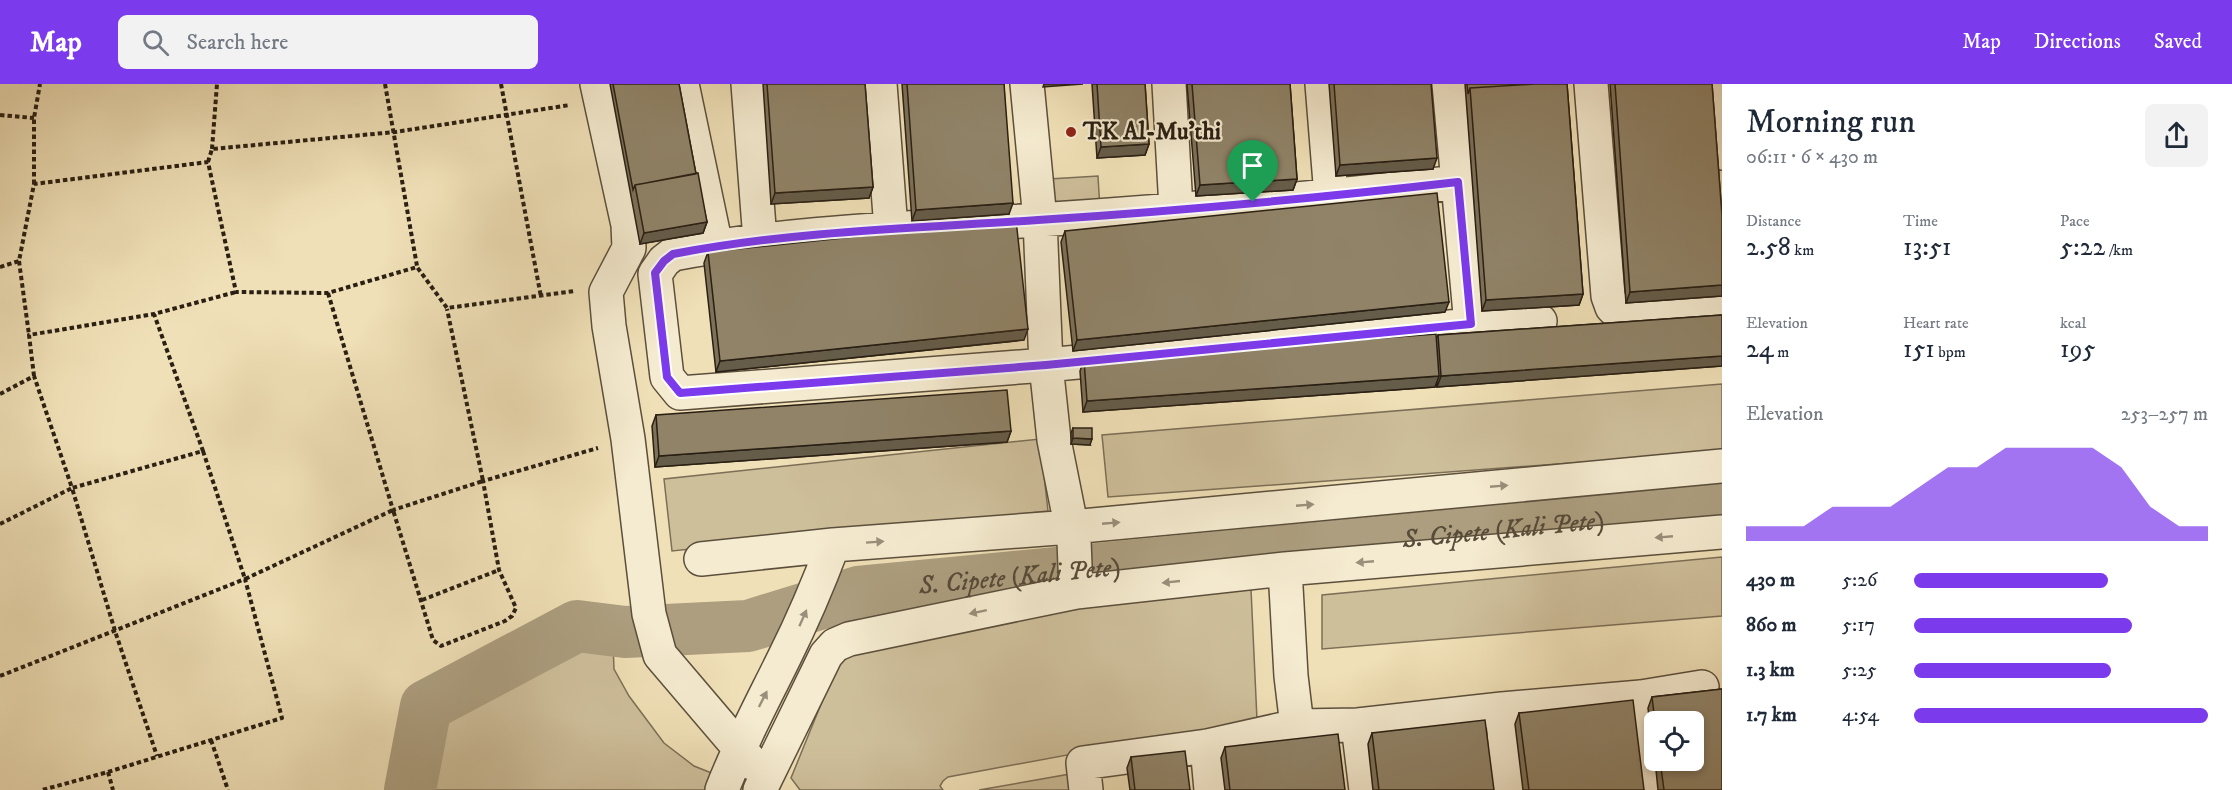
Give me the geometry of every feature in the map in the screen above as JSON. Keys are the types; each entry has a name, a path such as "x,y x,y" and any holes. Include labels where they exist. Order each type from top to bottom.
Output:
{"street":[{"path":"682,84 716,246"},
{"path":"747,84 760,240"},
{"path":"880,84 891,229"},
{"path":"1027,84 1040,220 1046,365 1054,440 1072,533 1076,585"},
{"path":"1169,84 1176,208"},
{"path":"1322,84 1331,196"},
{"path":"1449,84 1471,324"},
{"path":"1591,84 1608,296 1612,307 1620,315 1722,305"},
{"path":"1716,84 1722,153"},
{"path":"599,92 628,225 629,248 606,292 609,326 628,439 649,614 660,655 739,746 766,786"},
{"path":"1458,182 1331,196 760,240 673,254 655,273 667,377 680,393 1046,365 1471,324 1540,321"},
{"path":"701,559 833,545 1072,533 1722,466"},
{"path":"766,786 826,655 835,645 849,639 1076,585 1722,532"},
{"path":"722,790 739,746 786,656 833,545"},
{"path":"1285,569 1291,676 1297,726"},
{"path":"1086,790 1083,763 1207,746 1297,726 1358,725 1641,697 1702,687"},
{"path":"1641,697 1649,790"},
{"path":"1502,709 1509,790"},
{"path":"1358,725 1366,790"},
{"path":"1207,746 1210,790"}],"path":[{"path":"40,84 34,118 34,184 19,261 34,376 72,488 114,631 157,756"},
{"path":"217,84 212,150 208,162 236,292"},
{"path":"328,293 433,640 441,646 506,621 516,608 499,570 447,308 417,267 385,84"},
{"path":"501,84 541,297"},
{"path":"212,150 395,132 507,116 599,92"},
{"path":"0,115 34,118"},
{"path":"34,184 208,162"},
{"path":"0,267 19,261"},
{"path":"29,335 154,314 236,292 328,293 417,267"},
{"path":"447,308 581,290 606,292"},
{"path":"42,790 282,718 245,579 203,450 154,314"},
{"path":"0,394 34,376"},
{"path":"0,676 245,579 393,510 628,439"},
{"path":"0,524 72,488 203,450"},
{"path":"422,600 499,570"},
{"path":"211,740 228,790"},
{"path":"108,772 113,790"}],"shaded area":[{"path":"1098,176 1100,210 1051,213 1049,179"},
{"path":"1722,384 1722,452 1108,497 1102,435"},
{"path":"1040,439 1048,511 672,551 664,479"},
{"path":"1722,557 1722,616 1322,649 1322,595"},
{"path":"1251,589 1257,720 948,777 940,786 943,790 800,790 791,778 841,655 1029,608"},
{"path":"580,634 613,643 614,669 629,696 664,743 694,766 719,776 713,790 422,790 434,713"},
{"path":"1076,773 1078,790 979,790"}],"building":[{"path":"613,84 679,84 696,174 635,185 633,190"},
{"path":"767,84 865,84 873,187 775,193"},
{"path":"907,84 1004,84 1013,203 916,210"},
{"path":"1097,84 1145,84 1149,144 1101,147"},
{"path":"1192,84 1290,84 1297,179 1200,185"},
{"path":"1334,84 1431,84 1437,158 1340,165"},
{"path":"1467,84 1535,84 1470,88 1468,94"},
{"path":"1567,84 1583,294 1486,300 1470,88"},
{"path":"1615,84 1712,84 1722,215 1722,285 1630,292"},
{"path":"698,173 707,222 644,233 635,185"},
{"path":"1437,193 1449,302 1077,340 1065,231"},
{"path":"1016,220 1028,329 720,361 708,252"},
{"path":"1722,315 1722,356 1441,376 1438,335"},
{"path":"1436,334 1439,376 1087,401 1084,360"},
{"path":"1007,390 1011,431 659,456 656,415"},
{"path":"1073,428 1092,428 1092,439 1073,438"},
{"path":"1722,689 1722,790 1664,790 1661,771 1704,771 1704,711 1654,711 1652,697"},
{"path":"1633,700 1644,790 1529,790 1519,713"},
{"path":"1485,720 1494,790 1379,790 1372,733"},
{"path":"1338,734 1345,790 1230,790 1225,747"},
{"path":"1185,751 1190,790 1135,790 1131,757"}],"waterway":[{"name":"S. Cipete (Kali Pete)","path":"410,790 426,706 577,626 625,632 748,626 858,592 1722,509"}],"place":[{"name":"TK Al-Mu'thi","path":"1071,132"}],"route":[{"path":"1458,182 1471,324 1046,365 680,393 667,377 655,273 673,254 760,240 1253,202 1458,182"}]}
